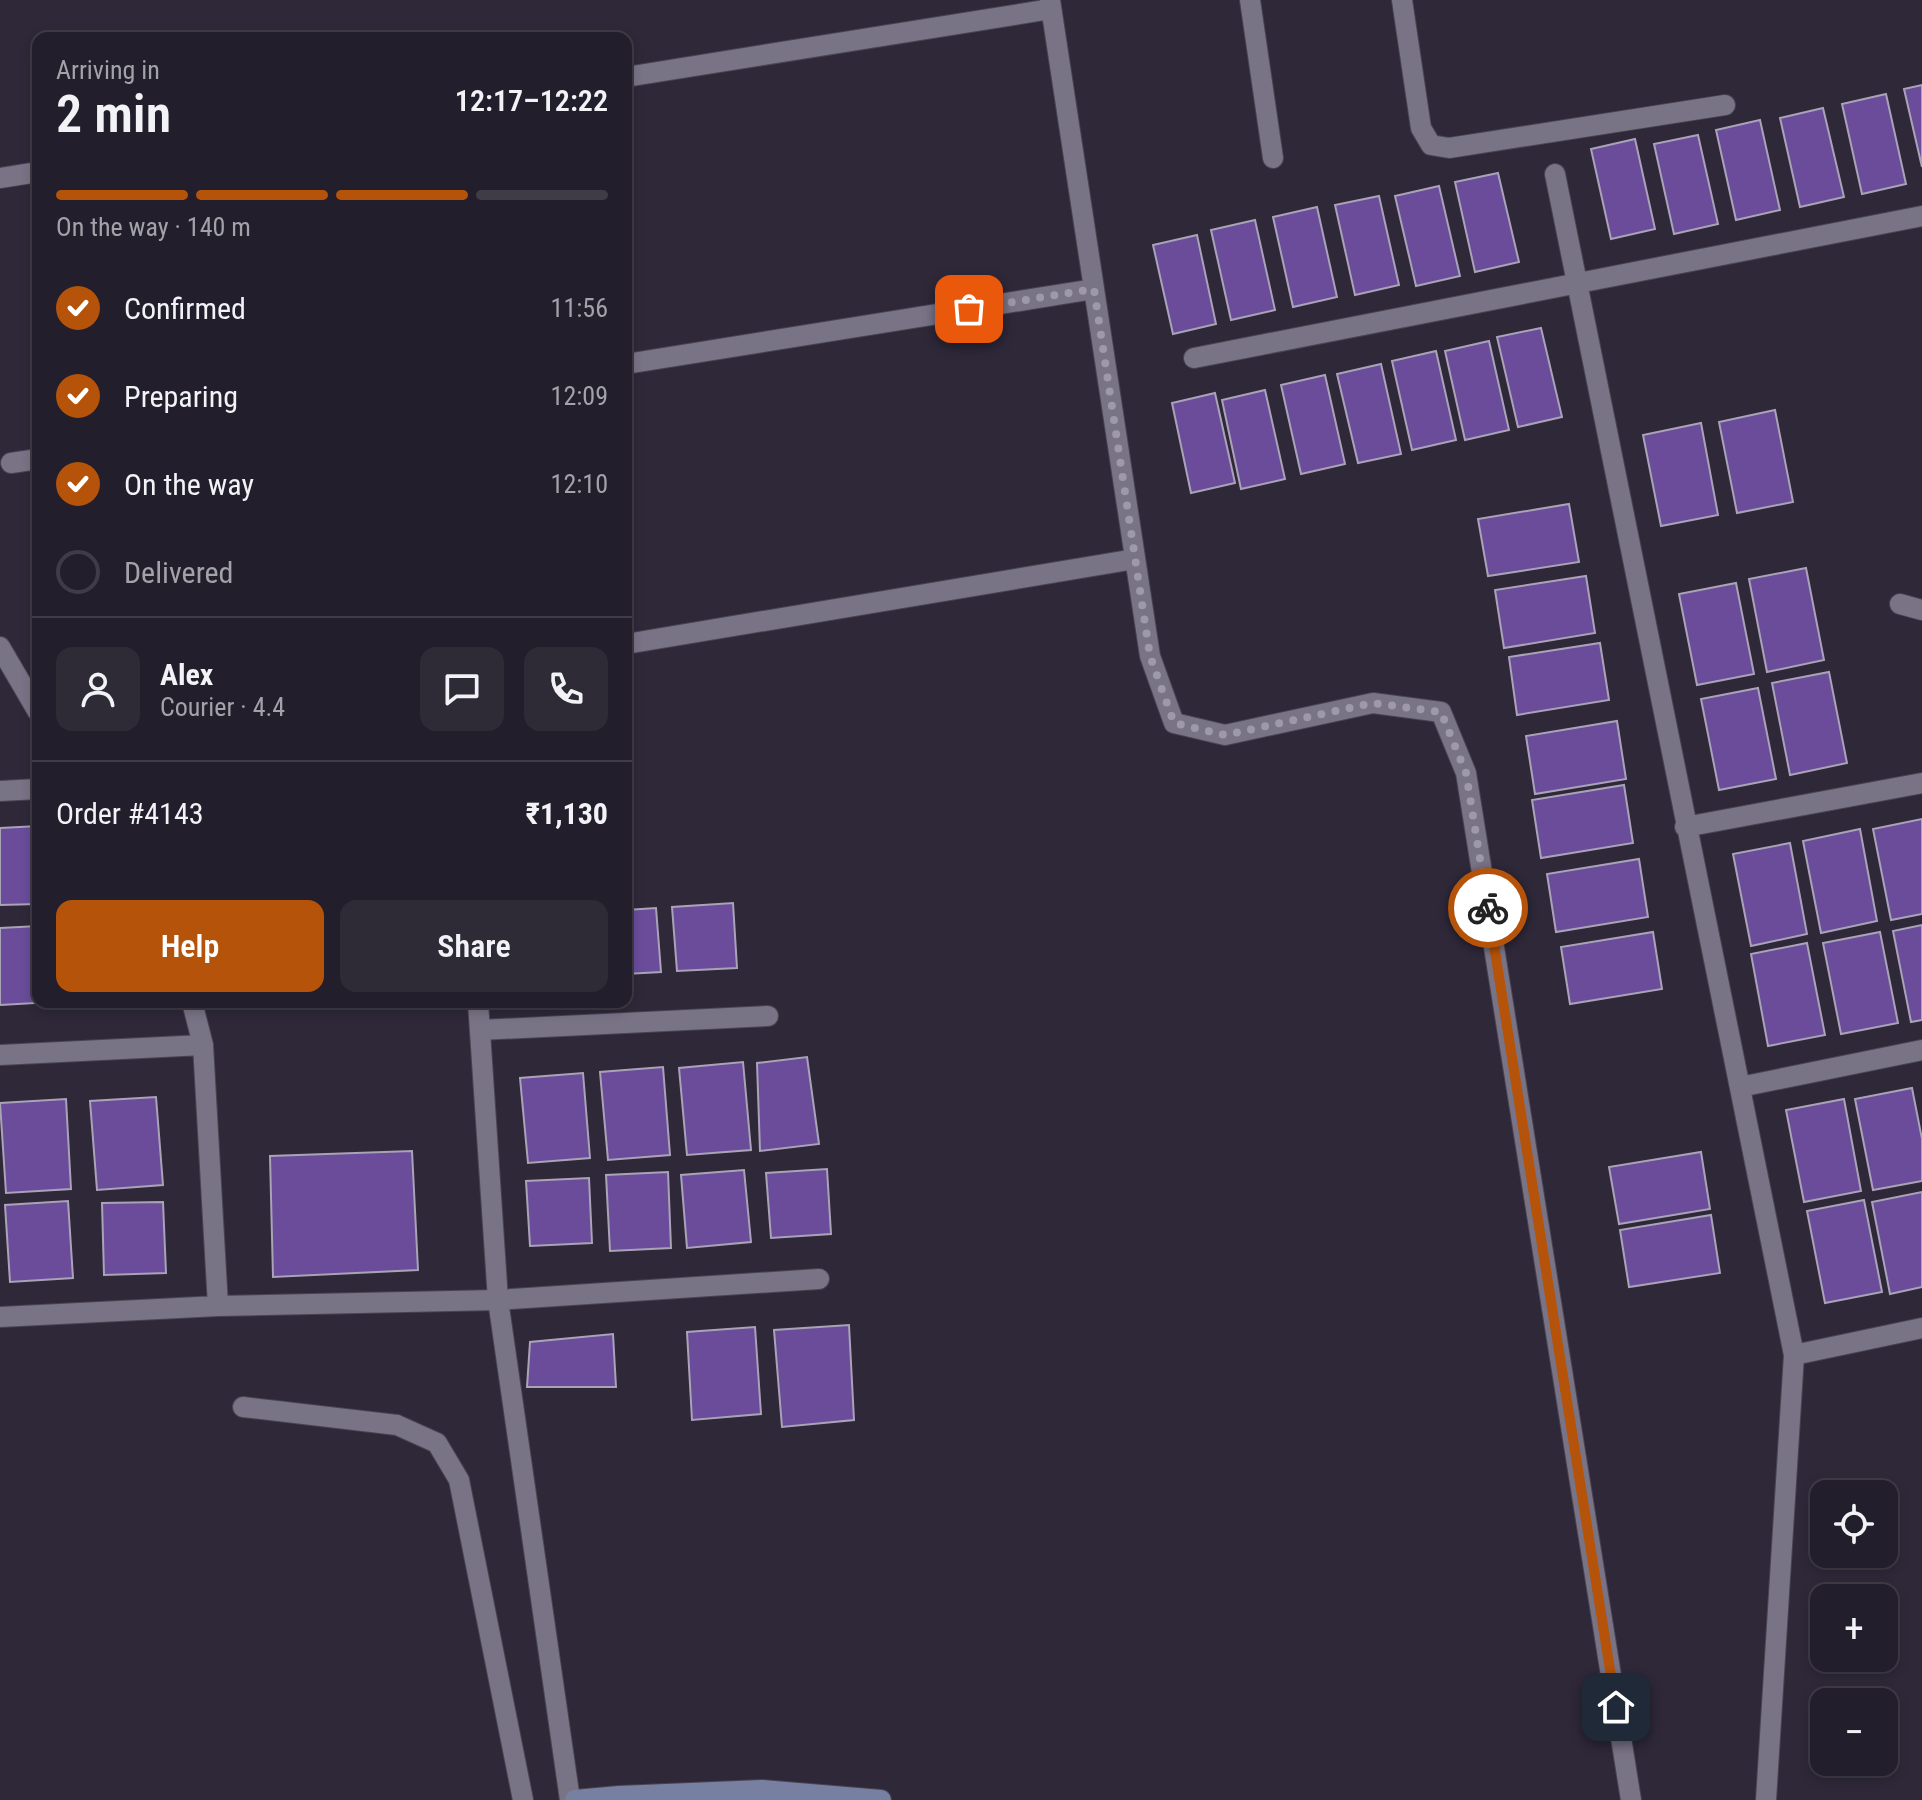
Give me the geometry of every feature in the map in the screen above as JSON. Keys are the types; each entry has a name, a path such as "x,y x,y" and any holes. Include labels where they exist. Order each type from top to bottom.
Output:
{"main road":[{"path":"573,1800 762,1790 881,1800"}],"street":[{"path":"1250,0 1273,158"},
{"path":"1402,0 1421,128 1431,145 1449,148 1725,105"},
{"path":"632,76 1050,4 1150,656 1174,723 1225,735 1373,703 1441,712 1466,773 1631,1800"},
{"path":"0,178 32,173"},
{"path":"1555,174 1794,1355 1766,1800"},
{"path":"1194,358 1922,216"},
{"path":"632,363 1094,289"},
{"path":"11,463 32,460"},
{"path":"632,643 1135,559"},
{"path":"1900,604 1922,610"},
{"path":"0,647 32,702"},
{"path":"1685,827 1922,783"},
{"path":"0,791 32,789"},
{"path":"194,1008 203,1045 218,1306"},
{"path":"478,1008 498,1300 573,1800"},
{"path":"480,1030 768,1016"},
{"path":"0,1055 203,1045"},
{"path":"1740,1087 1922,1050"},
{"path":"0,1317 218,1306 498,1300 819,1279"},
{"path":"1794,1355 1922,1328"},
{"path":"243,1407 397,1425 437,1443 459,1480 523,1800"}],"building":[{"path":"1922,85 1922,167 1904,89"},
{"path":"1886,94 1906,184 1862,194 1842,104"},
{"path":"1823,108 1844,197 1800,207 1780,118"},
{"path":"1760,120 1780,210 1736,220 1716,130"},
{"path":"1698,135 1718,224 1674,234 1654,144"},
{"path":"1635,139 1655,229 1611,239 1591,149"},
{"path":"1498,173 1519,262 1475,272 1455,182"},
{"path":"1439,186 1460,276 1416,286 1395,196"},
{"path":"1379,196 1399,285 1355,295 1335,205"},
{"path":"1317,207 1337,297 1293,307 1273,217"},
{"path":"1255,220 1275,310 1231,320 1211,230"},
{"path":"1197,235 1216,324 1173,334 1153,245"},
{"path":"1541,328 1562,417 1518,427 1497,337"},
{"path":"1489,341 1509,430 1465,440 1445,351"},
{"path":"1436,351 1456,440 1412,450 1392,361"},
{"path":"1381,364 1401,454 1358,463 1337,374"},
{"path":"1325,375 1345,464 1301,474 1281,385"},
{"path":"1265,390 1285,479 1241,489 1222,400"},
{"path":"1215,393 1235,483 1191,493 1172,403"},
{"path":"1775,410 1793,502 1737,513 1719,422"},
{"path":"1701,423 1718,515 1661,526 1643,435"},
{"path":"1569,504 1579,562 1488,576 1478,519"},
{"path":"1806,568 1824,660 1767,672 1749,579"},
{"path":"1586,576 1595,633 1504,648 1495,590"},
{"path":"1736,583 1754,674 1697,685 1679,594"},
{"path":"1600,643 1609,700 1517,715 1509,657"},
{"path":"1829,672 1847,763 1790,775 1772,683"},
{"path":"1758,688 1776,779 1719,790 1701,699"},
{"path":"1617,721 1626,779 1535,794 1526,736"},
{"path":"1624,785 1633,843 1541,858 1532,800"},
{"path":"1922,819 1922,914 1891,920 1873,829"},
{"path":"32,826 32,904 0,905 0,828"},
{"path":"1860,829 1877,921 1821,933 1803,841"},
{"path":"1790,843 1807,934 1751,946 1733,854"},
{"path":"1639,859 1648,917 1556,932 1547,874"},
{"path":"733,903 737,968 677,971 672,907"},
{"path":"656,908 661,972 632,974 632,910"},
{"path":"1922,925 1922,1020 1911,1022 1893,931"},
{"path":"32,926 32,1003 0,1005 0,928"},
{"path":"1653,932 1662,989 1570,1004 1561,947"},
{"path":"1880,932 1898,1023 1841,1034 1823,943"},
{"path":"1807,943 1825,1035 1768,1046 1751,954"},
{"path":"807,1057 819,1144 760,1151 757,1063"},
{"path":"743,1062 751,1150 687,1155 679,1068"},
{"path":"663,1067 670,1155 608,1160 600,1072"},
{"path":"583,1073 590,1158 528,1163 520,1078"},
{"path":"1912,1088 1922,1139 1922,1181 1873,1190 1855,1099"},
{"path":"156,1097 163,1185 97,1190 90,1101"},
{"path":"66,1099 71,1189 6,1193 0,1103"},
{"path":"1844,1099 1861,1191 1804,1202 1786,1110"},
{"path":"412,1151 418,1270 273,1277 270,1156"},
{"path":"1701,1152 1710,1209 1619,1224 1609,1167"},
{"path":"827,1169 831,1234 771,1238 766,1173"},
{"path":"744,1170 751,1242 687,1248 681,1175"},
{"path":"668,1172 671,1248 610,1251 606,1175"},
{"path":"589,1178 592,1243 530,1246 526,1181"},
{"path":"1922,1192 1922,1287 1890,1294 1872,1202"},
{"path":"1864,1200 1882,1292 1825,1303 1807,1211"},
{"path":"68,1201 73,1278 10,1282 5,1205"},
{"path":"163,1202 166,1273 104,1275 102,1203"},
{"path":"1711,1215 1720,1273 1629,1287 1620,1230"},
{"path":"849,1325 854,1420 782,1427 774,1330"},
{"path":"755,1327 761,1414 692,1420 687,1332"},
{"path":"613,1334 616,1387 527,1387 530,1342"}],"way so far":[{"path":"969,309 1094,289 1150,656 1174,723 1225,735 1373,703 1441,712 1466,773 1488,908"}],"route":[{"path":"1488,908 1616,1707"}]}
